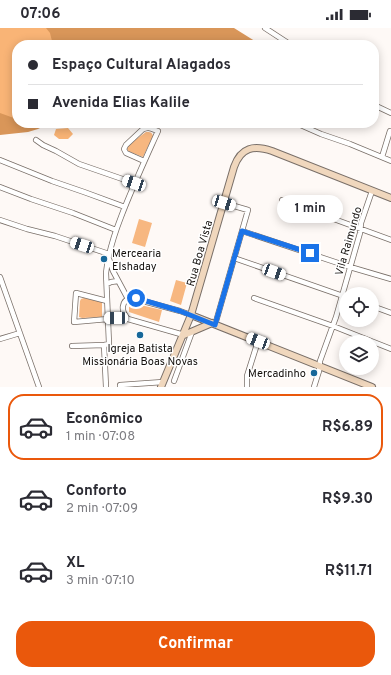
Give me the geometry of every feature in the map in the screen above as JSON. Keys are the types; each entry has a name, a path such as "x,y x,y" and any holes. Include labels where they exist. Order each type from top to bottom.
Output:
{"main road":[{"name":"Rua Boa Vista","path":"162,385 191,315 234,167 239,156 252,148 265,149 391,198"},
{"path":"191,315 372,387"},
{"path":"184,335 214,324"}],"street":[{"path":"265,28 283,40"},
{"path":"379,107 391,111"},
{"path":"72,346 109,344 107,266 116,230 134,183 158,132 149,128 145,128 124,147 126,153 144,161"},
{"path":"307,128 391,161"},
{"path":"382,157 391,130"},
{"path":"36,140 79,164 134,183"},
{"path":"0,160 52,181 125,207"},
{"path":"0,187 116,230"},
{"name":"Vila Raimundo","path":"346,287 361,223 372,191"},
{"path":"282,200 391,240"},
{"path":"214,324 248,210 224,203"},
{"path":"0,220 55,236 109,256"},
{"path":"242,231 391,279"},
{"path":"109,256 113,271 128,299"},
{"path":"234,258 339,295"},
{"path":"0,277 39,387"},
{"path":"107,284 118,281"},
{"path":"107,301 76,293 74,322 128,319 184,335"},
{"path":"128,319 122,309 123,305 128,299 136,298 191,315"},
{"path":"254,298 391,349"},
{"name":"Vila Raimundo","path":"314,387 320,361 339,309"},
{"path":"379,309 391,313"},
{"path":"174,381 192,332"},
{"path":"0,339 20,333"},
{"path":"247,387 247,376 258,341"},
{"path":"104,345 106,387"},
{"path":"120,387 120,385 162,385"}],"shaded area":[{"path":"0,28 63,28 67,40 12,40 12,126 0,133"},
{"path":"46,28 234,28 253,40 52,40 50,33"},
{"path":"0,113 12,117 12,128 40,128 28,132 0,135"},
{"path":"68,128 73,134 68,139 59,139 54,135 56,129"},
{"path":"146,132 151,132 153,136 143,157 128,151 128,145"},
{"path":"139,219 152,223 145,247 132,243"},
{"path":"176,280 187,283 181,305 170,301"},
{"path":"84,298 102,302 102,317 79,317 80,301"},
{"path":"132,303 162,310 159,322 129,312 129,307"}],"place":[{"name":"Mercearia Elshaday","path":"104,259"},
{"name":"Igreja Batista Missionária Boas Novas","path":"140,335"},
{"name":"Mercadinho","path":"314,373"}],"route":[{"path":"136,298 180,311 215,325 242,231 310,253"}]}
